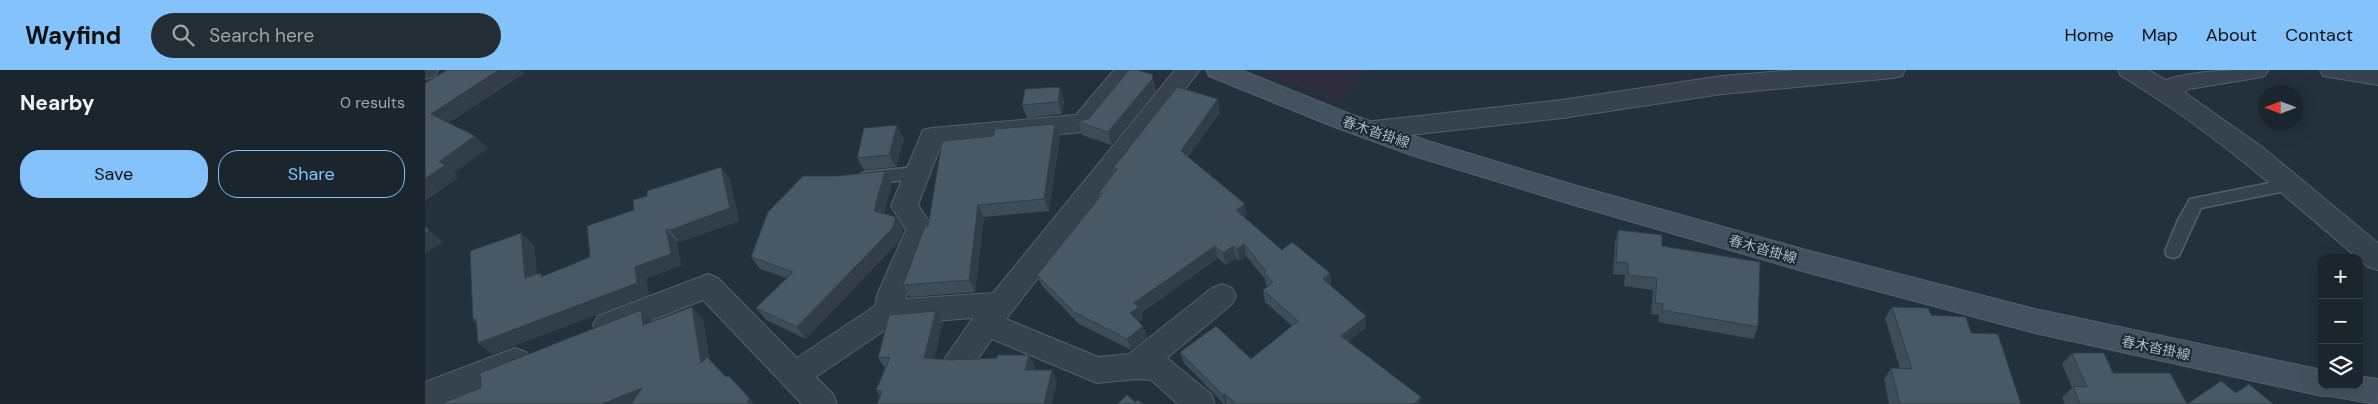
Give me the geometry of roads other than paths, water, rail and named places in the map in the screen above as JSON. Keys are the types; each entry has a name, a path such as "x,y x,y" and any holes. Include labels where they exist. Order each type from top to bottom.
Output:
{"main road":[{"name":"春木沓掛線","path":"1218,70 1341,120 1374,130 1423,149 1574,195 1806,261 2035,322 2318,382"},
{"path":"2360,389 2378,392"}],"street":[{"path":"889,312 891,295 920,229 904,206 932,138 1083,122 1128,70"},
{"path":"960,358 1188,70"},
{"path":"1374,130 1562,109 1722,85 1893,70"},
{"path":"2130,70 2166,90 2253,154 2378,259"},
{"path":"2166,90 2183,81 2256,70"},
{"path":"2332,70 2378,77"},
{"path":"580,336 708,286 822,404"},
{"path":"1135,366 1222,296"},
{"path":"795,376 889,312 994,314 1097,370 1135,366 1157,368 1200,404"},
{"path":"425,396 544,350"}],"lane":[{"path":"846,180 917,173"},
{"path":"2173,251 2181,234 2187,213 2195,203 2289,186"}]}
